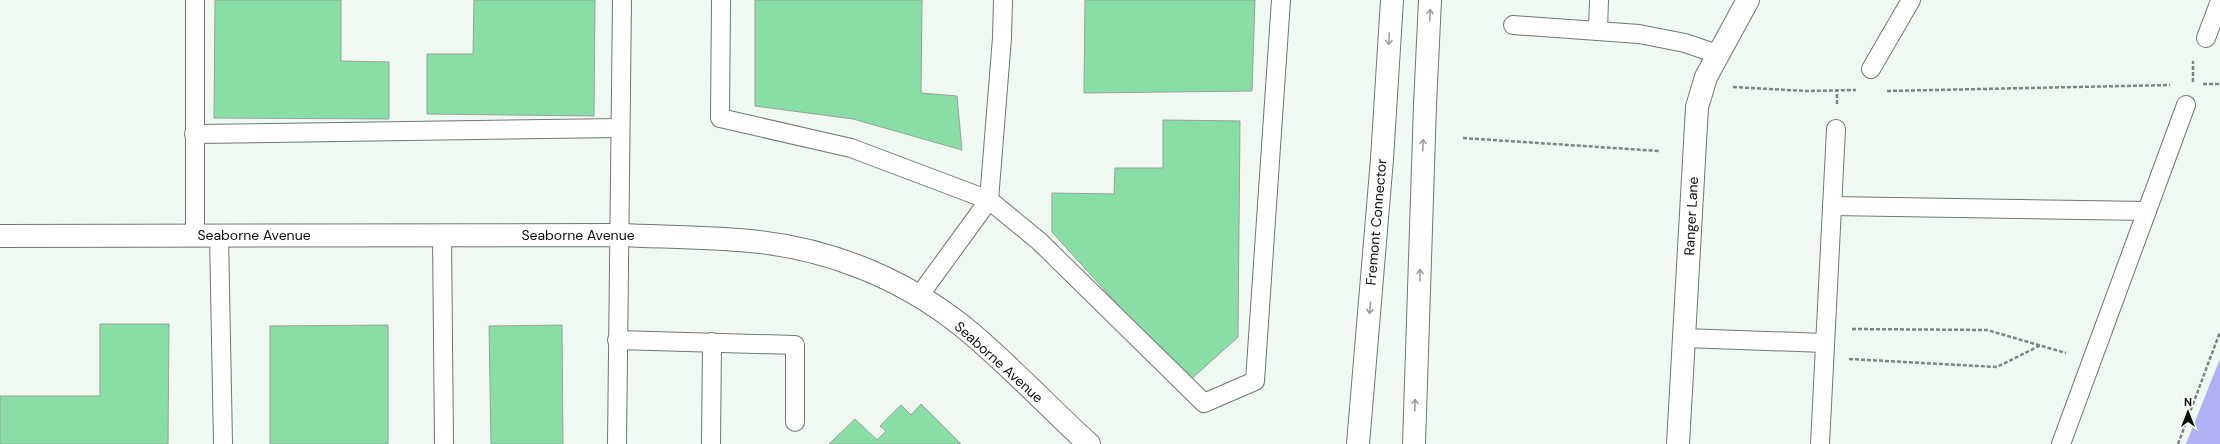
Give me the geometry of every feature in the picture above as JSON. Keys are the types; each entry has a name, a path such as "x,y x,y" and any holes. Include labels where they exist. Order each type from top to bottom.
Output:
{"street":[{"name":"Fremont Connector","path":"1358,444 1382,159 1392,0"},
{"path":"1414,444 1424,104 1430,0"},
{"name":"Ranger Lane","path":"1678,444 1695,121 1701,92 1717,54 1748,0"},
{"name":"Seaborne Avenue","path":"0,236 219,234 620,235 721,239 781,245 818,253 858,266 896,282 919,296 973,335 1089,444"}],"lane":[{"path":"195,0 195,235"},
{"path":"617,444 622,0"},
{"path":"721,0 720,118 851,148 989,200 1040,241 1204,404 1255,380 1281,0"},
{"path":"919,296 989,200 1002,38 1002,0"},
{"path":"1598,30 1599,0"},
{"path":"1871,69 1911,0"},
{"path":"2206,38 2220,1"},
{"path":"1513,25 1598,30 1663,38 1717,54"},
{"path":"2061,444 2186,105"},
{"path":"194,134 620,128"},
{"path":"1820,444 1836,128"},
{"path":"1832,206 2147,211"},
{"path":"219,234 224,444"},
{"path":"442,235 444,444"},
{"path":"1684,338 1825,343"},
{"path":"617,340 795,345 795,422"},
{"path":"711,444 712,342"}],"path":[{"path":"2192,84 2220,84"},
{"path":"1879,91 2177,85"},
{"path":"1729,87 1806,91 1858,90"},
{"path":"1463,138 1659,151"},
{"path":"1825,343 1988,330 2092,360"},
{"path":"2178,444 2220,332"},
{"path":"1825,343 1997,367 2041,345"}],"shaded area":[{"path":"2220,359 2220,444 2186,444"}],"building":[{"path":"215,0 341,0 341,61 389,62 389,119 214,118"},
{"path":"474,0 595,0 594,116 427,114 427,54 473,54"},
{"path":"755,0 922,0 921,93 957,96 962,150 853,119 755,106"},
{"path":"1085,0 1255,0 1252,91 1084,93"},
{"path":"1163,120 1240,121 1238,337 1188,382 1052,232 1052,193 1114,194 1115,168 1163,168"},
{"path":"100,324 169,324 168,444 0,444 0,396 100,396"},
{"path":"388,325 388,444 270,444 270,326"},
{"path":"562,325 563,444 491,444 489,326"},
{"path":"921,404 961,444 829,444 855,419 877,440 886,431 880,426 901,405 911,415"}]}
